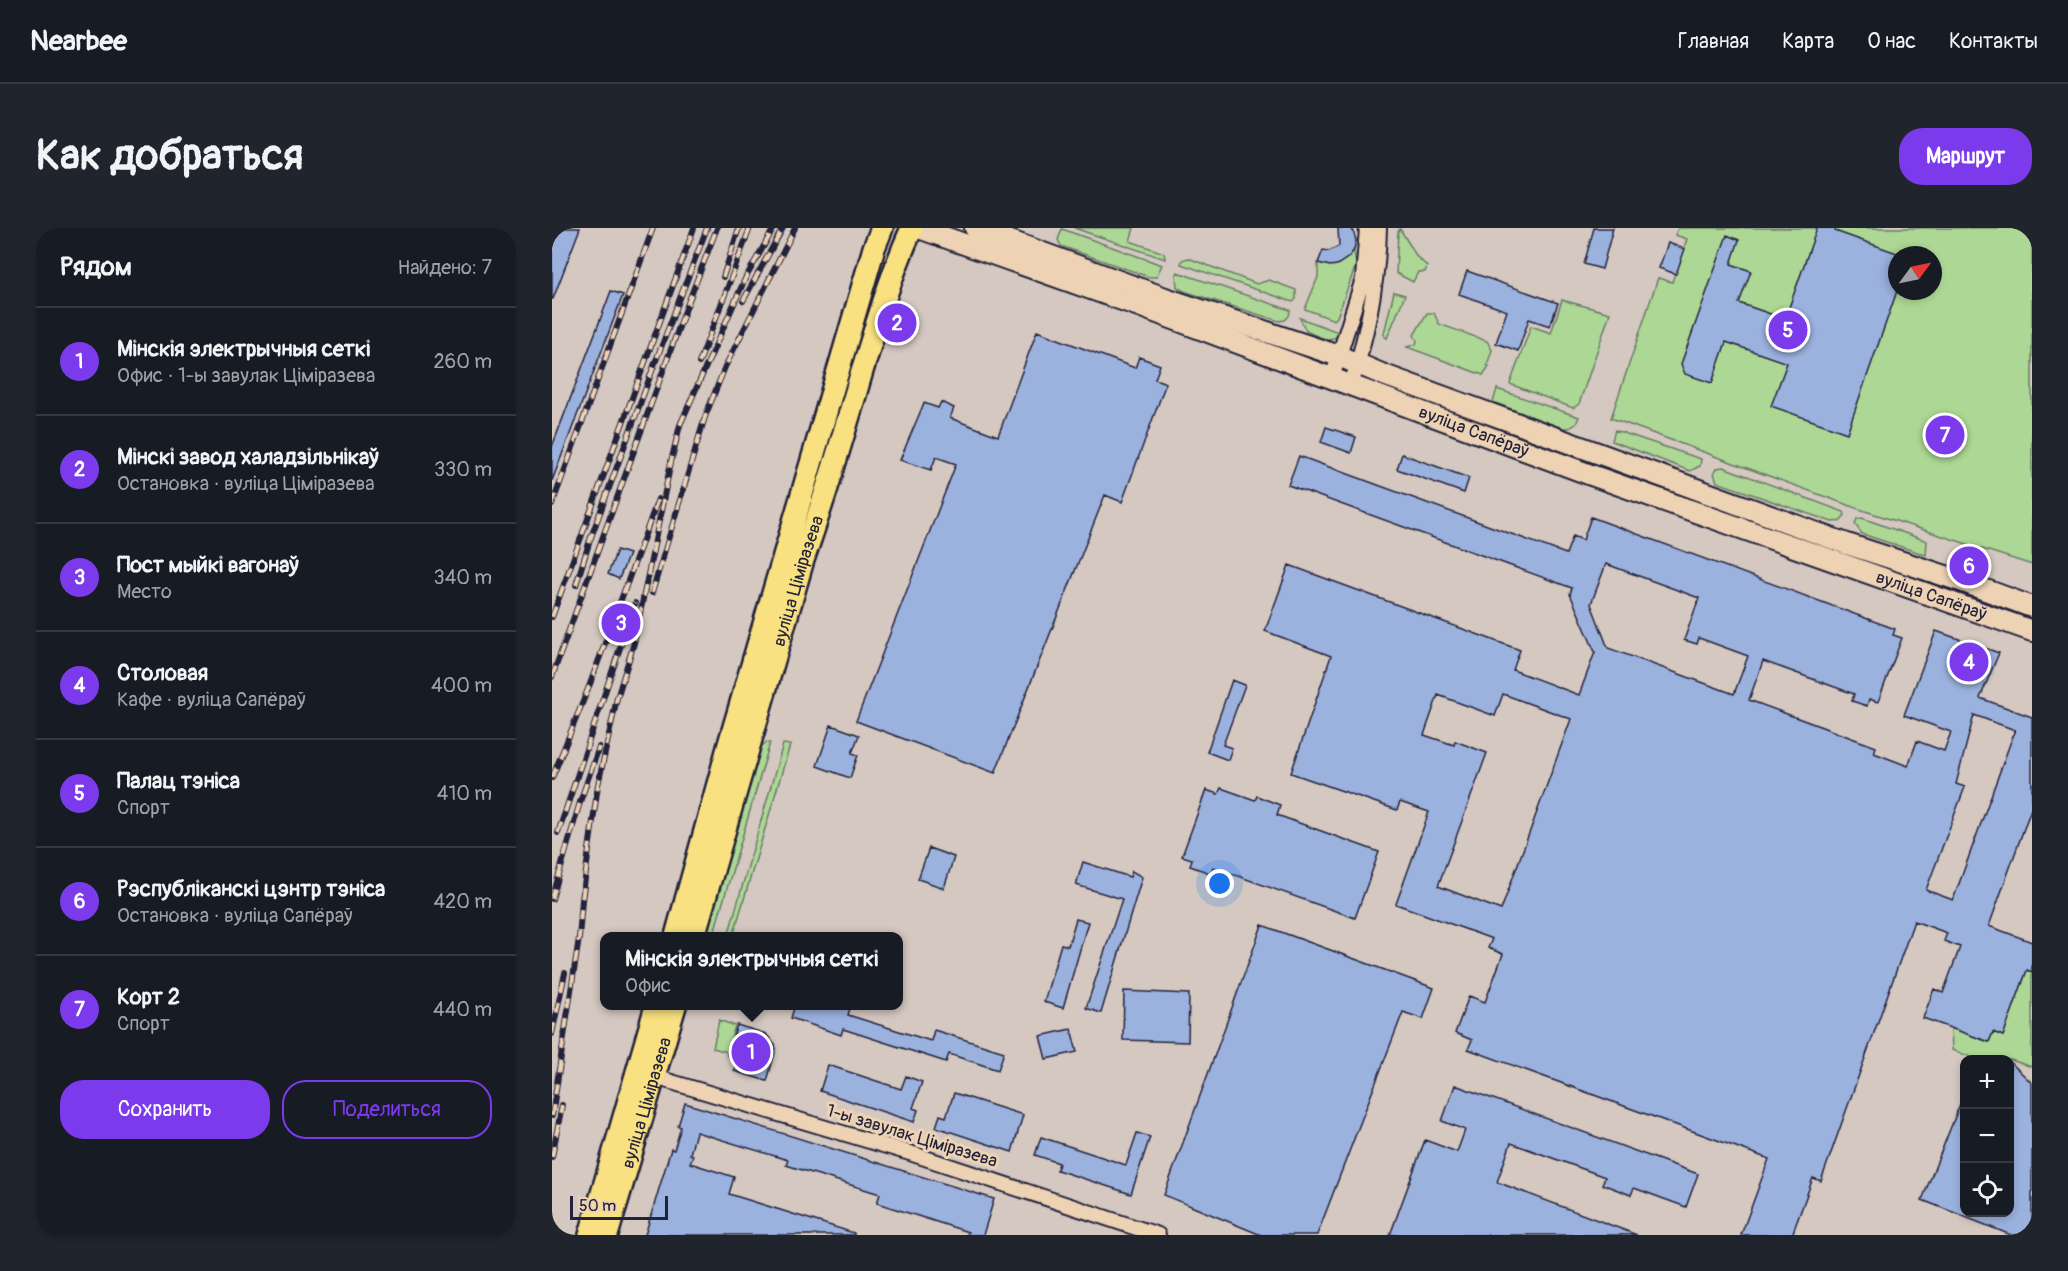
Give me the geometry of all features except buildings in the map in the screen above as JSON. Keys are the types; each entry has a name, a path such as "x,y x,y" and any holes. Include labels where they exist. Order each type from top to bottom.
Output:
{"main road":[{"name":"вуліца Ціміразева","path":"677,932 740,706 874,248 882,228"},
{"name":"вуліца Ціміразева","path":"695,932 803,560 898,258 912,228"},
{"name":"вуліца Сапёраў","path":"919,228 1341,381 1591,475 2032,631"},
{"name":"вуліца Сапёраў","path":"975,228 1165,298 1348,360 1696,490 2032,608"},
{"name":"вуліца Ціміразева","path":"608,1235 646,1074 655,1010"},
{"name":"вуліца Ціміразева","path":"590,1235 646,1074 673,1010"}],"street":[{"path":"1367,228 1373,247"},
{"path":"1341,381 1370,275 1373,247 1379,228"},
{"path":"1341,381 1370,275"},
{"name":"1-ы завулак Ціміразева","path":"646,1074 913,1154 1158,1235"}],"green space":[{"path":"1074,228 1134,228 1130,241 1164,253 1165,259"},
{"path":"1678,228 2032,228 2032,565 1856,508 1611,418 1658,278 1672,282 1687,239 1675,235"},
{"path":"1062,229 1162,265 1156,277 1149,277 1061,246 1058,240"},
{"path":"1400,229 1417,257 1427,266 1425,272 1418,272 1413,282 1396,273"},
{"path":"1354,250 1356,265 1337,317 1334,320 1305,309 1318,277 1318,263 1329,265 1338,263"},
{"path":"1188,258 1257,284 1269,280 1296,290 1296,299 1293,302 1181,264 1182,260"},
{"path":"1177,272 1290,310 1289,316 1279,321 1184,291 1177,287"},
{"path":"1394,292 1405,295 1387,338 1384,333"},
{"path":"1562,300 1610,313 1579,404 1573,408 1510,384 1531,326 1551,333"},
{"path":"1427,313 1434,313 1439,324 1487,341 1492,350 1487,365 1489,366 1483,375 1407,347 1416,344 1414,335"},
{"path":"1300,318 1341,333 1329,339 1320,337 1306,331"},
{"path":"1497,389 1579,417 1576,424 1569,428 1562,428 1493,402"},
{"path":"1615,430 1701,459 1700,466 1690,471 1612,441"},
{"path":"1723,467 1844,512 1845,515 1840,521 1832,522 1717,482 1714,473 1717,468"},
{"path":"1862,518 1927,541 1926,555 1862,534 1855,524 1857,519"},
{"path":"767,742 770,743 714,932 707,932 760,747"},
{"path":"783,744 790,745 734,932 729,932"},
{"path":"2027,970 2032,972 2032,1067 2014,1061 2014,1055 1965,1055 1952,1050 1951,1028 1989,1042 1993,1032 2003,1036"},
{"path":"719,1020 735,1026 727,1052 713,1048"}],"railway":[{"path":"552,505 653,228"},
{"path":"552,617 694,228"},
{"path":"576,585 590,540 707,228"},
{"path":"552,677 717,228"},
{"path":"723,277 739,228"},
{"path":"699,363 750,228"},
{"path":"552,1116 579,938 598,785 617,698 634,643 680,425 745,279 774,228"},
{"path":"743,301 783,228"},
{"path":"652,593 705,417 725,367 795,228"},
{"path":"552,778 590,684 658,499"},
{"path":"558,833 635,603"},
{"path":"552,899 580,802 599,747"},
{"path":"552,1034 565,973"},
{"path":"552,1157 562,1105"}],"place":[{"name":"Мінскі завод халадзільнікаў","path":"897,323"},
{"name":"Палац тэніса","path":"1788,330"},
{"name":"Корт 2","path":"1945,435"},
{"name":"Рэспубліканскі цэнтр тэніса","path":"1969,566"},
{"name":"Пост мыйкі вагонаў","path":"621,623"},
{"name":"Столовая","path":"1969,662"},
{"name":"Мінскія электрычныя сеткі","path":"751,1052"}]}
